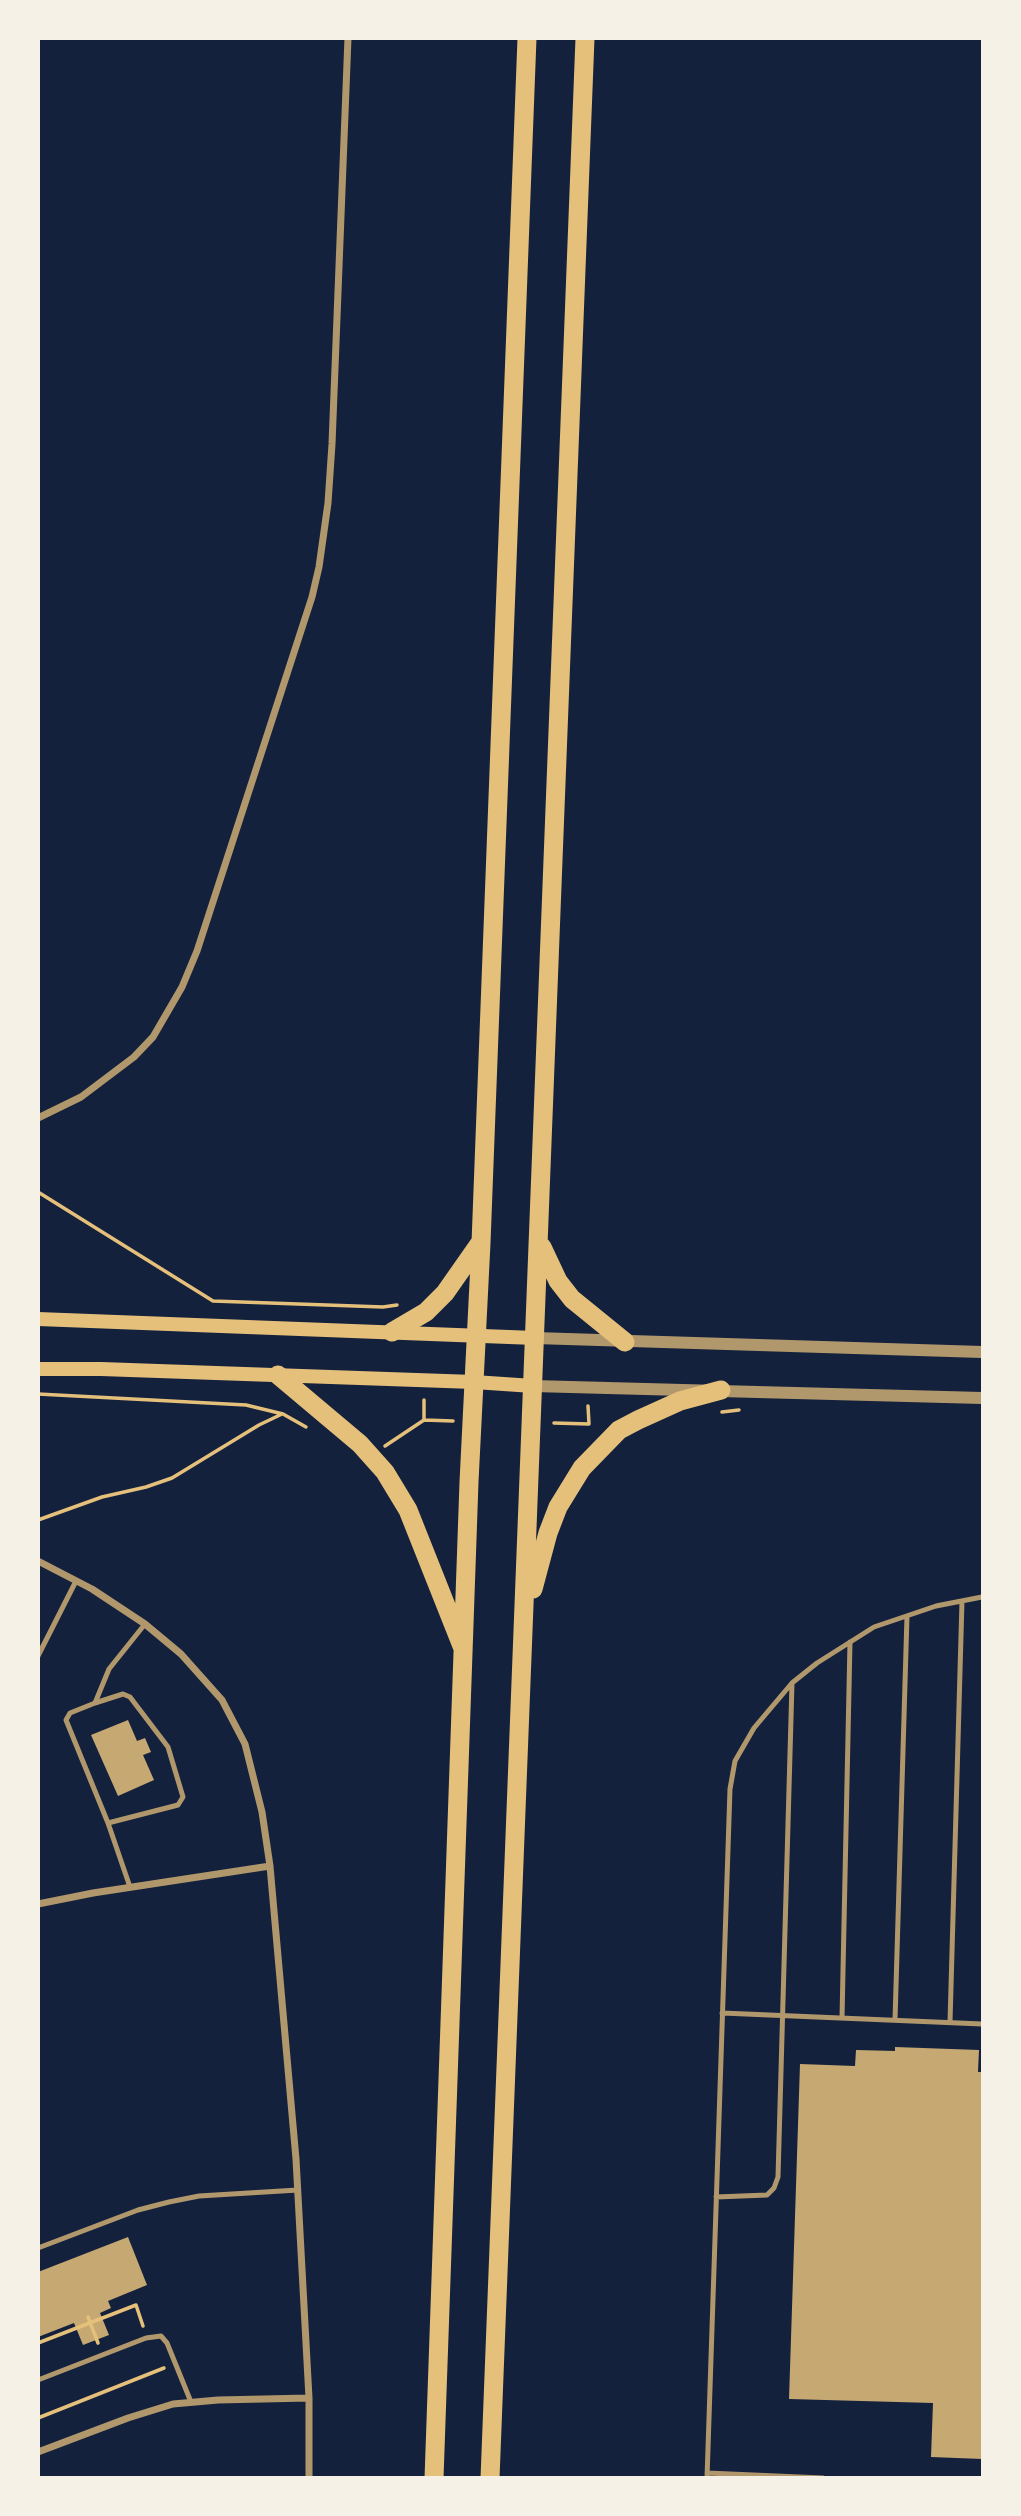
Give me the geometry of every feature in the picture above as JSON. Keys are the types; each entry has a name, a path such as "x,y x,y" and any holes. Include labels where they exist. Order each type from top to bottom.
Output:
{"highway":[{"path":"434,2477 527,38"},
{"path":"490,2477 585,38"},
{"path":"392,1332 426,1312 445,1293 481,1242"},
{"path":"540,1243 558,1281 572,1299 625,1342"},
{"path":"278,1375 360,1444 385,1472 408,1510 465,1654"},
{"path":"525,1620 548,1533 558,1507 582,1468 619,1430 680,1401 721,1390"}],"main road":[{"path":"38,1319 535,1338"},
{"path":"38,1369 101,1368 533,1386"}],"street":[{"path":"38,1118 65,1107 110,1078 134,1058 153,1037 182,987 197,951 312,597 326,516 332,444 348,38"},
{"path":"535,1338 982,1352"},
{"path":"533,1386 982,1398"},
{"path":"38,1561 145,1624 181,1654 209,1683 240,1731 253,1772 270,1866 298,2190 309,2398 309,2477"},
{"path":"38,1904 270,1866"},
{"path":"38,2452 173,2404 309,2398"}],"lane":[{"path":"38,1656 76,1581"},
{"path":"823,2477 707,2475 730,1789 735,1761 754,1728 792,1682 817,1662 874,1627 936,1606 982,1598"},
{"path":"950,2022 962,1601"},
{"path":"895,2020 907,1616"},
{"path":"95,1703 109,1669 145,1624"},
{"path":"842,2018 850,1642"},
{"path":"716,2197 767,2196 778,2177 792,1682"},
{"path":"108,1823 178,1805 183,1797 168,1747 130,1696 123,1694 70,1713 66,1720 108,1823 130,1887"},
{"path":"722,2013 982,2024"},
{"path":"38,2248 138,2210 169,2202 199,2196 298,2190"},
{"path":"38,2380 148,2337 161,2336 167,2343 191,2402"}],"path":[{"path":"38,1192 213,1301 383,1307 403,1302"},
{"path":"38,1394 246,1405 283,1414 306,1427"},
{"path":"424,1400 424,1420"},
{"path":"554,1423 589,1424 588,1406"},
{"path":"714,1414 751,1409"},
{"path":"38,1520 102,1497 172,1478 259,1424 283,1414"},
{"path":"380,1449 424,1420 453,1421"},
{"path":"38,2343 89,2320 136,2305 148,2337"},
{"path":"89,2320 103,2355"},
{"path":"38,2418 176,2364"}],"building":[{"path":"128,1720 137,1741 145,1738 151,1752 143,1755 154,1780 118,1796 91,1735"},
{"path":"895,2047 979,2050 978,2072 982,2072 982,2459 931,2457 933,2403 789,2399 800,2064 855,2066 856,2050 895,2051"},
{"path":"128,2237 147,2285 108,2301 111,2308 100,2313 109,2335 83,2345 74,2323 38,2337 38,2272"}]}
